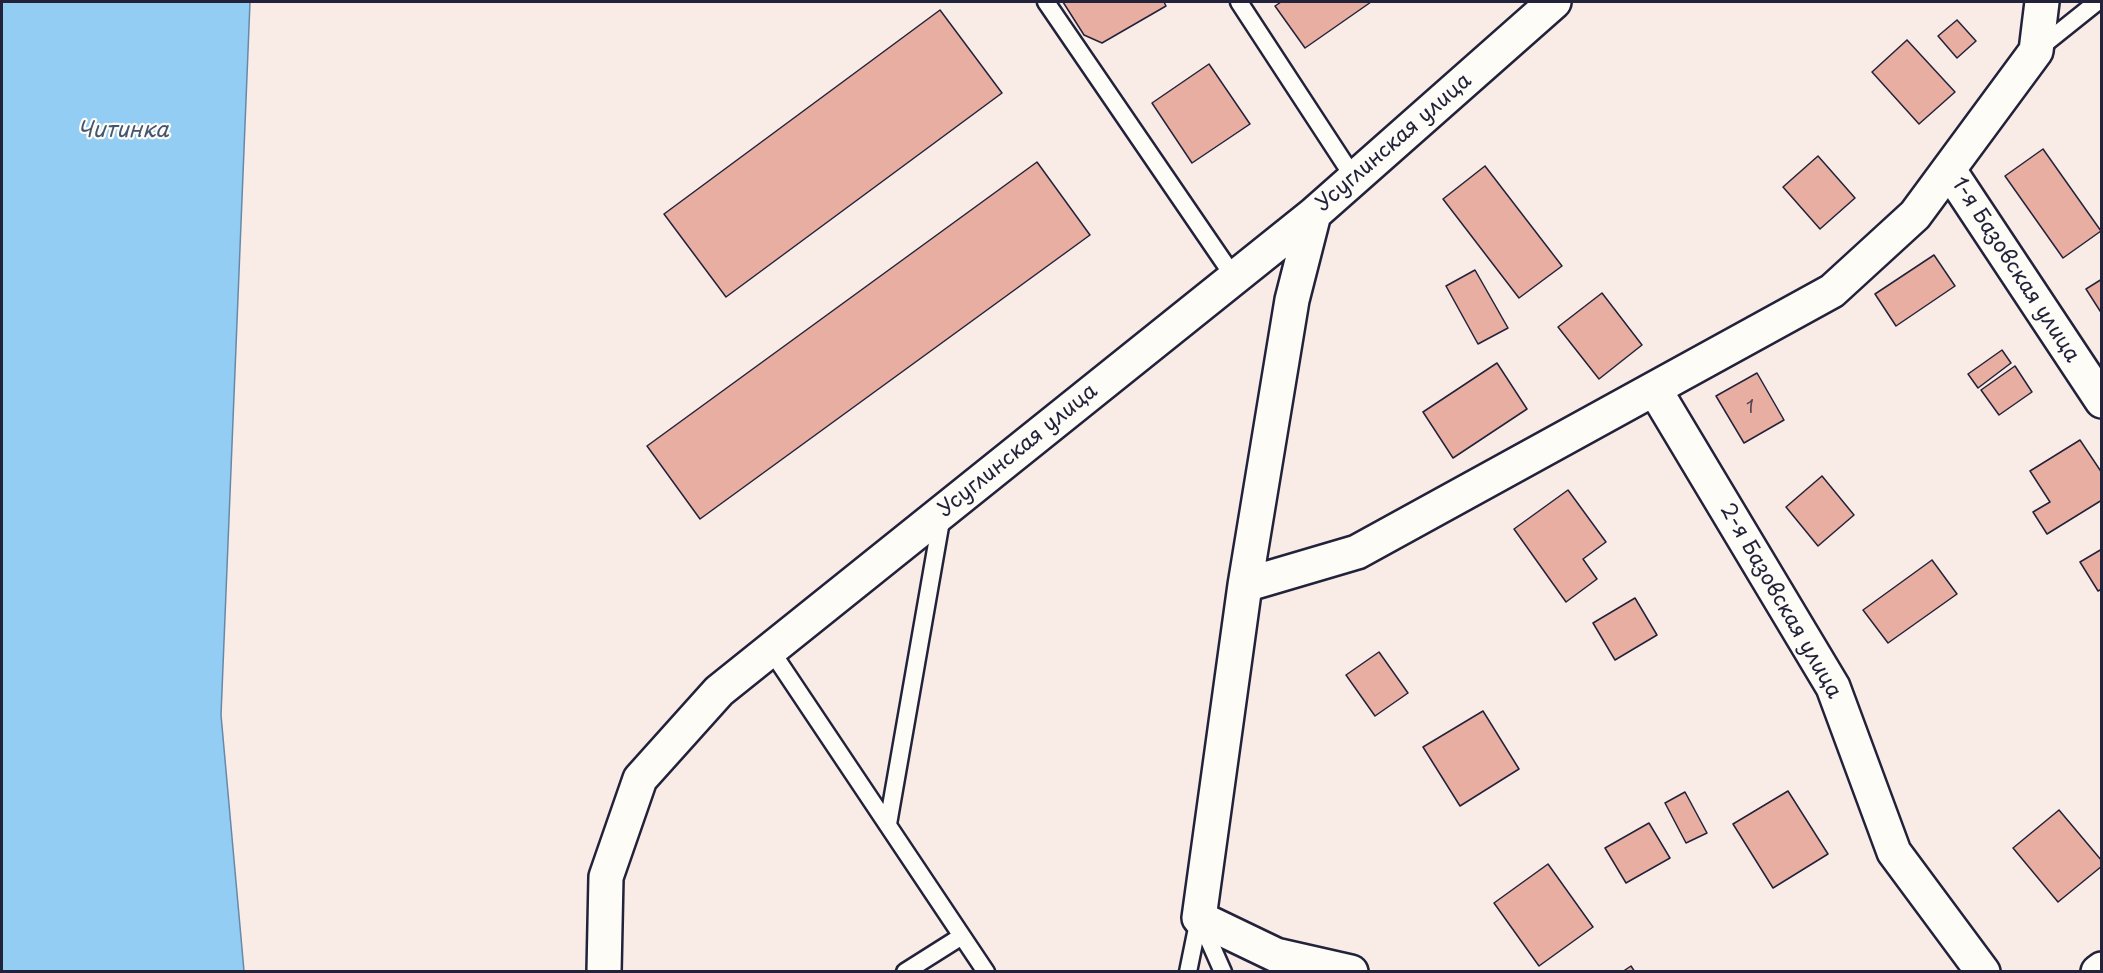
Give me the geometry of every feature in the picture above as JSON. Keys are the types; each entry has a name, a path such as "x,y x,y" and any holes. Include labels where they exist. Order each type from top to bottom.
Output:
{"street":[{"name":"Усуглинская улица","path":"604,972 606,877 640,779 718,691 1314,214 1554,2"},
{"path":"1245,585 1357,552 1656,390 1832,291 1915,215 2036,51 2042,2"},
{"name":"1-я Базовская улица","path":"1949,170 2102,401"},
{"path":"1314,214 1292,300 1245,585 1199,918 1276,955 1351,972"},
{"name":"2-я Базовская улица","path":"1656,390 1833,687 1894,852 1983,972"}],"lane":[{"path":"1046,2 1234,277"},
{"path":"1239,2 1353,178"},
{"path":"2036,51 2097,2"},
{"path":"888,824 943,511"},
{"path":"770,649 986,972"},
{"path":"1188,972 1199,918"},
{"path":"1199,918 1223,972"},
{"path":"905,972 962,936"}],"water":[{"name":"Читинка","path":"2,2 250,2 221,715 244,971 2,971"}],"building":[{"path":"1063,2 1164,2 1166,6 1102,43 1084,35"},
{"path":"1281,2 1371,2 1305,48 1275,6"},
{"path":"940,10 1002,93 726,297 664,214"},
{"path":"1957,20 1976,41 1957,58 1938,36"},
{"path":"1907,40 1955,92 1919,124 1872,72"},
{"path":"1209,64 1250,124 1192,163 1152,103"},
{"path":"2043,149 2101,231 2063,258 2005,176"},
{"path":"1818,156 1855,198 1820,229 1783,187"},
{"path":"1037,162 1090,235 700,519 647,446"},
{"path":"1485,166 1562,266 1519,298 1443,199"},
{"path":"1934,255 1955,286 1896,326 1875,294"},
{"path":"1475,270 1508,328 1478,344 1446,286"},
{"path":"2102,279 2102,314 2086,289"},
{"path":"1602,293 1642,345 1599,379 1558,327"},
{"path":"2002,350 2011,363 1978,388 1968,374"},
{"path":"1497,363 1527,409 1453,458 1423,412"},
{"path":"2015,366 2032,392 1999,415 1981,390"},
{"path":"1757,373 1784,420 1744,443 1716,396"},
{"path":"2080,440 2102,473 2102,500 2047,534 2033,512 2050,502 2030,471"},
{"path":"1822,476 1854,515 1818,546 1786,507"},
{"path":"1568,490 1606,542 1583,559 1597,579 1566,602 1514,529"},
{"path":"2102,549 2102,589 2098,591 2080,562"},
{"path":"1932,560 1957,594 1888,643 1863,610"},
{"path":"1635,598 1657,635 1615,660 1593,623"},
{"path":"1379,652 1408,693 1375,716 1346,675"},
{"path":"1483,711 1519,769 1460,806 1423,747"},
{"path":"1788,791 1828,854 1773,888 1733,824"},
{"path":"1685,792 1707,833 1686,843 1665,803"},
{"path":"2059,810 2102,861 2102,866 2058,902 2013,848"},
{"path":"1649,823 1670,858 1626,883 1605,848"},
{"path":"1548,864 1593,927 1539,966 1494,903"},
{"path":"1631,966 1635,972 1622,972"}]}
